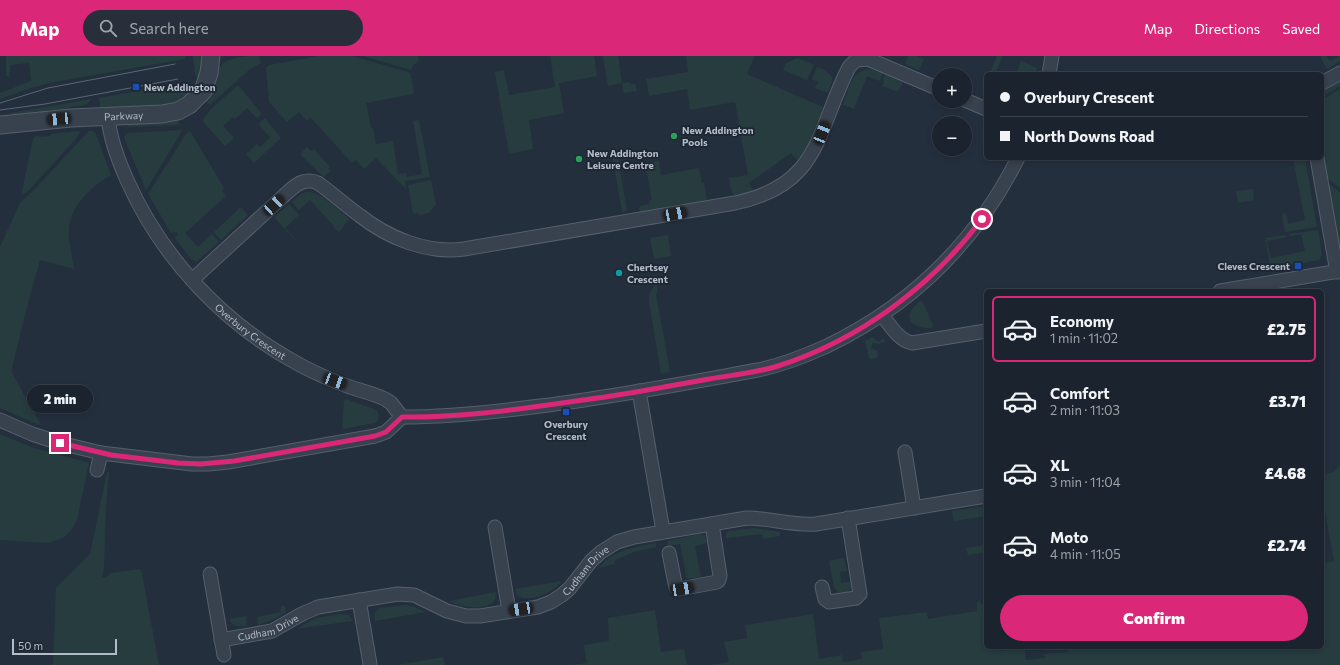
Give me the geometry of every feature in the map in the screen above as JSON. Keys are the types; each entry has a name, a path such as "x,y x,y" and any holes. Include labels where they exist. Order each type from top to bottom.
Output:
{"street":[{"name":"Parkway","path":"0,125 71,118 162,114 184,109 203,91 210,73 211,56"},
{"path":"1049,72 1052,56"},
{"path":"192,280 289,191 298,184 306,181 315,182 320,185 362,218 383,231 422,246 436,249 464,249 646,219 754,199 773,191 785,183 808,160 818,142 847,71 850,59 864,58 872,60 932,85"},
{"path":"1324,82 1340,73"},
{"path":"972,103 984,108"},
{"name":"Overbury Crescent","path":"108,117 114,149 137,202 161,242 192,280 226,313 273,349 325,377 385,399 391,403 402,417"},
{"path":"0,420 37,436 101,453 184,464 214,464 375,436 386,432 402,417 516,410 639,391 777,366 845,337 882,315 928,278 966,240 982,219 995,200 1017,160"},
{"path":"1232,289 1338,271 1317,160"},
{"path":"882,315 898,336 908,342 919,343 984,331"},
{"path":"639,391 663,531"},
{"path":"905,452 914,508"},
{"path":"97,470 101,453"},
{"name":"Cudham Drive","path":"221,640 268,632 314,609 359,600 405,594 418,597 447,611 462,616 480,616 538,607 557,599 570,588 596,555 609,546 627,539 663,531 756,518 807,525 984,496"},
{"path":"822,587 825,600 829,602 856,598 860,594 848,518"},
{"path":"669,553 676,588 680,589 717,582 720,576 712,524"},
{"path":"495,527 509,611"},
{"name":"Cudham Drive","path":"210,574 224,655"},
{"path":"359,600 370,664"}],"green space":[{"path":"6,56 185,56 185,59 54,82 0,99 0,93 31,81 29,63 10,65 10,77 6,76"},
{"path":"193,56 202,56 203,63 199,80 195,75"},
{"path":"248,56 259,56 261,63 250,69 210,105 206,101 210,94 217,71 223,63"},
{"path":"319,56 353,56 410,73 414,91 413,94 366,103 376,144 393,141 398,174 406,173 407,177 422,174 413,121 419,120 430,177 405,181 406,189 376,158 364,169 356,160 352,163 311,118 307,121 299,112 287,122 269,102 266,68 269,65"},
{"path":"363,56 418,56 419,61 413,65 411,70"},
{"path":"550,56 594,56 597,76 559,83 564,113 529,120 533,149 509,154 495,72 504,70 509,95 555,87"},
{"path":"603,56 618,56 622,83 608,86"},
{"path":"686,56 755,56 747,74 823,107 822,110 825,112 815,138 799,162 791,153 749,183 754,193 735,196 731,190 729,178 748,175 735,102 690,110 687,89 649,96 646,79 688,72"},
{"path":"908,56 917,56 924,59 919,70 905,64"},
{"path":"997,56 1003,56 996,72 990,72"},
{"path":"1321,56 1326,56 1330,61 1340,56 1340,61 1327,69"},
{"path":"798,58 814,65 807,80 783,70 786,63"},
{"path":"1021,61 1037,68 1036,72 1017,72"},
{"path":"817,67 825,70 832,77 832,82 828,93 815,88 818,82 812,79"},
{"path":"869,69 883,73 880,81 867,76 854,109 843,105 854,77"},
{"path":"885,74 903,82 898,92 882,86 884,83 883,79"},
{"path":"1340,79 1340,86 1324,96 1324,88"},
{"path":"630,82 630,84 635,84 637,91 624,93 622,83"},
{"path":"238,85 262,114 257,118 247,108 235,119 233,117 223,126 234,138 225,146 203,120 210,110"},
{"path":"167,86 168,90 184,90 189,95 168,106 101,111 99,98"},
{"path":"1340,89 1340,188 1327,178 1324,160 1324,99"},
{"path":"92,99 86,105 68,108 67,113 15,116 10,113"},
{"path":"265,118 281,138 254,163 246,154 257,144 260,147 270,137 258,124"},
{"path":"178,119 179,125 127,127 129,123"},
{"path":"80,131 76,139 27,192 23,194 22,191 33,139 35,136 51,136 51,134"},
{"path":"89,131 93,131 96,134 111,175 90,191 73,212 70,221 69,234 74,269 40,260 12,368 12,373 40,423 39,425 0,408 0,247 20,203"},
{"path":"182,131 146,190 124,138 126,134"},
{"path":"190,131 224,188 222,191 226,196 185,233 198,247 212,234 219,242 196,262 191,259 175,238 178,234 176,232 171,233 148,194 186,134"},
{"path":"307,147 311,151 314,149 330,167 328,168 330,171 324,177 300,154"},
{"path":"617,152 627,211 622,212 612,153"},
{"path":"1293,160 1305,160 1317,227 1285,232 1282,214 1286,213 1288,224 1305,220"},
{"path":"659,161 661,175 699,168 702,183 704,182 707,199 706,201 643,213 640,211 640,206 649,204 649,201 652,200 645,163"},
{"path":"431,180 436,204 429,213 419,215 418,213 413,214 408,185"},
{"path":"1328,183 1340,192 1340,252"},
{"path":"1253,189 1254,200 1238,203 1236,191"},
{"path":"306,192 317,194 349,219 339,232 310,200 299,210 291,202"},
{"path":"289,204 299,215 285,228 296,239 295,240 274,217"},
{"path":"241,207 248,215 221,240 214,232"},
{"path":"1318,230 1322,255 1319,260 1271,269 1265,238 1285,235 1286,237 1267,241 1271,258 1305,251 1301,234 1290,236 1289,234"},
{"path":"668,235 671,256 654,259 650,238"},
{"path":"655,285 657,285 656,294 670,372 661,373 649,302 649,294"},
{"path":"920,301 923,302 933,325 932,328 924,328 915,325 910,319 909,316 911,311"},
{"path":"872,337 879,342 882,338 886,341 879,344 873,343 871,348 877,351 878,355 877,358 871,359 869,358 865,341"},
{"path":"346,399 377,411 379,415 378,421 375,423 344,429 342,427 344,401"},
{"path":"0,434 34,448 89,463 77,520 72,529 63,538 48,543 0,540"},
{"path":"1340,465 1340,665 710,665 729,662 724,642 747,638 745,625 813,614 819,659 842,655 843,662 862,659 861,652 883,649 879,618 927,612 928,619 977,611 977,603 980,600 981,604 984,603 984,649 1000,649 1000,651 1025,649 1026,660 1045,658 1044,654 1068,652 1068,649 1324,649 1324,564 1334,561 1324,505 1324,474 1334,472"},
{"path":"107,472 109,472 106,506 104,568 102,577 105,578 111,573 141,569 159,665 51,665 53,663 56,588 90,554"},
{"path":"984,506 984,516 954,521 952,511"},
{"path":"754,528 780,532 780,536 763,539 762,534 726,538 726,533 728,531"},
{"path":"700,534 705,535 707,543 695,546 701,577 687,579 680,544 668,546 667,541"},
{"path":"656,543 656,547 634,552 615,560 614,564 599,568 610,557 617,553"},
{"path":"984,545 984,552 968,555 966,548"},
{"path":"844,558 847,571 840,572 841,583 852,581 851,588 847,592 841,593 834,587 829,561"},
{"path":"562,581 554,589 534,598 522,598 517,595 515,589"},
{"path":"496,592 495,600 491,604 485,606 473,607 460,605 449,601"},
{"path":"405,605 412,606 426,612 375,621 374,614 379,608"},
{"path":"281,606 285,606 286,612 270,621 258,625 257,617 281,612"},
{"path":"655,610 661,652 684,649 687,665 572,665 587,663 584,645 609,641 608,618"},
{"path":"340,614 349,615 353,621 296,629 316,618"},
{"path":"246,616 247,626 236,626 230,622 229,619"},
{"path":"443,657 445,665 397,665"}],"tram line":[{"path":"0,103 48,88 175,64"},
{"path":"0,110 45,104 178,79"}],"place":[{"name":"New Addington","path":"136,87"},
{"name":"New Addington Pools","path":"674,136"},
{"name":"New Addington Leisure Centre","path":"579,159"},
{"name":"Cleves Crescent","path":"1298,266"},
{"name":"Chertsey Crescent","path":"619,273"},
{"name":"Overbury Crescent","path":"566,412"}],"route":[{"path":"60,443 111,455 184,464 214,464 379,435 392,428 402,417 474,414 516,410 639,391 771,368 818,350 856,331 882,315 906,297 936,271 966,240 982,219"}]}
